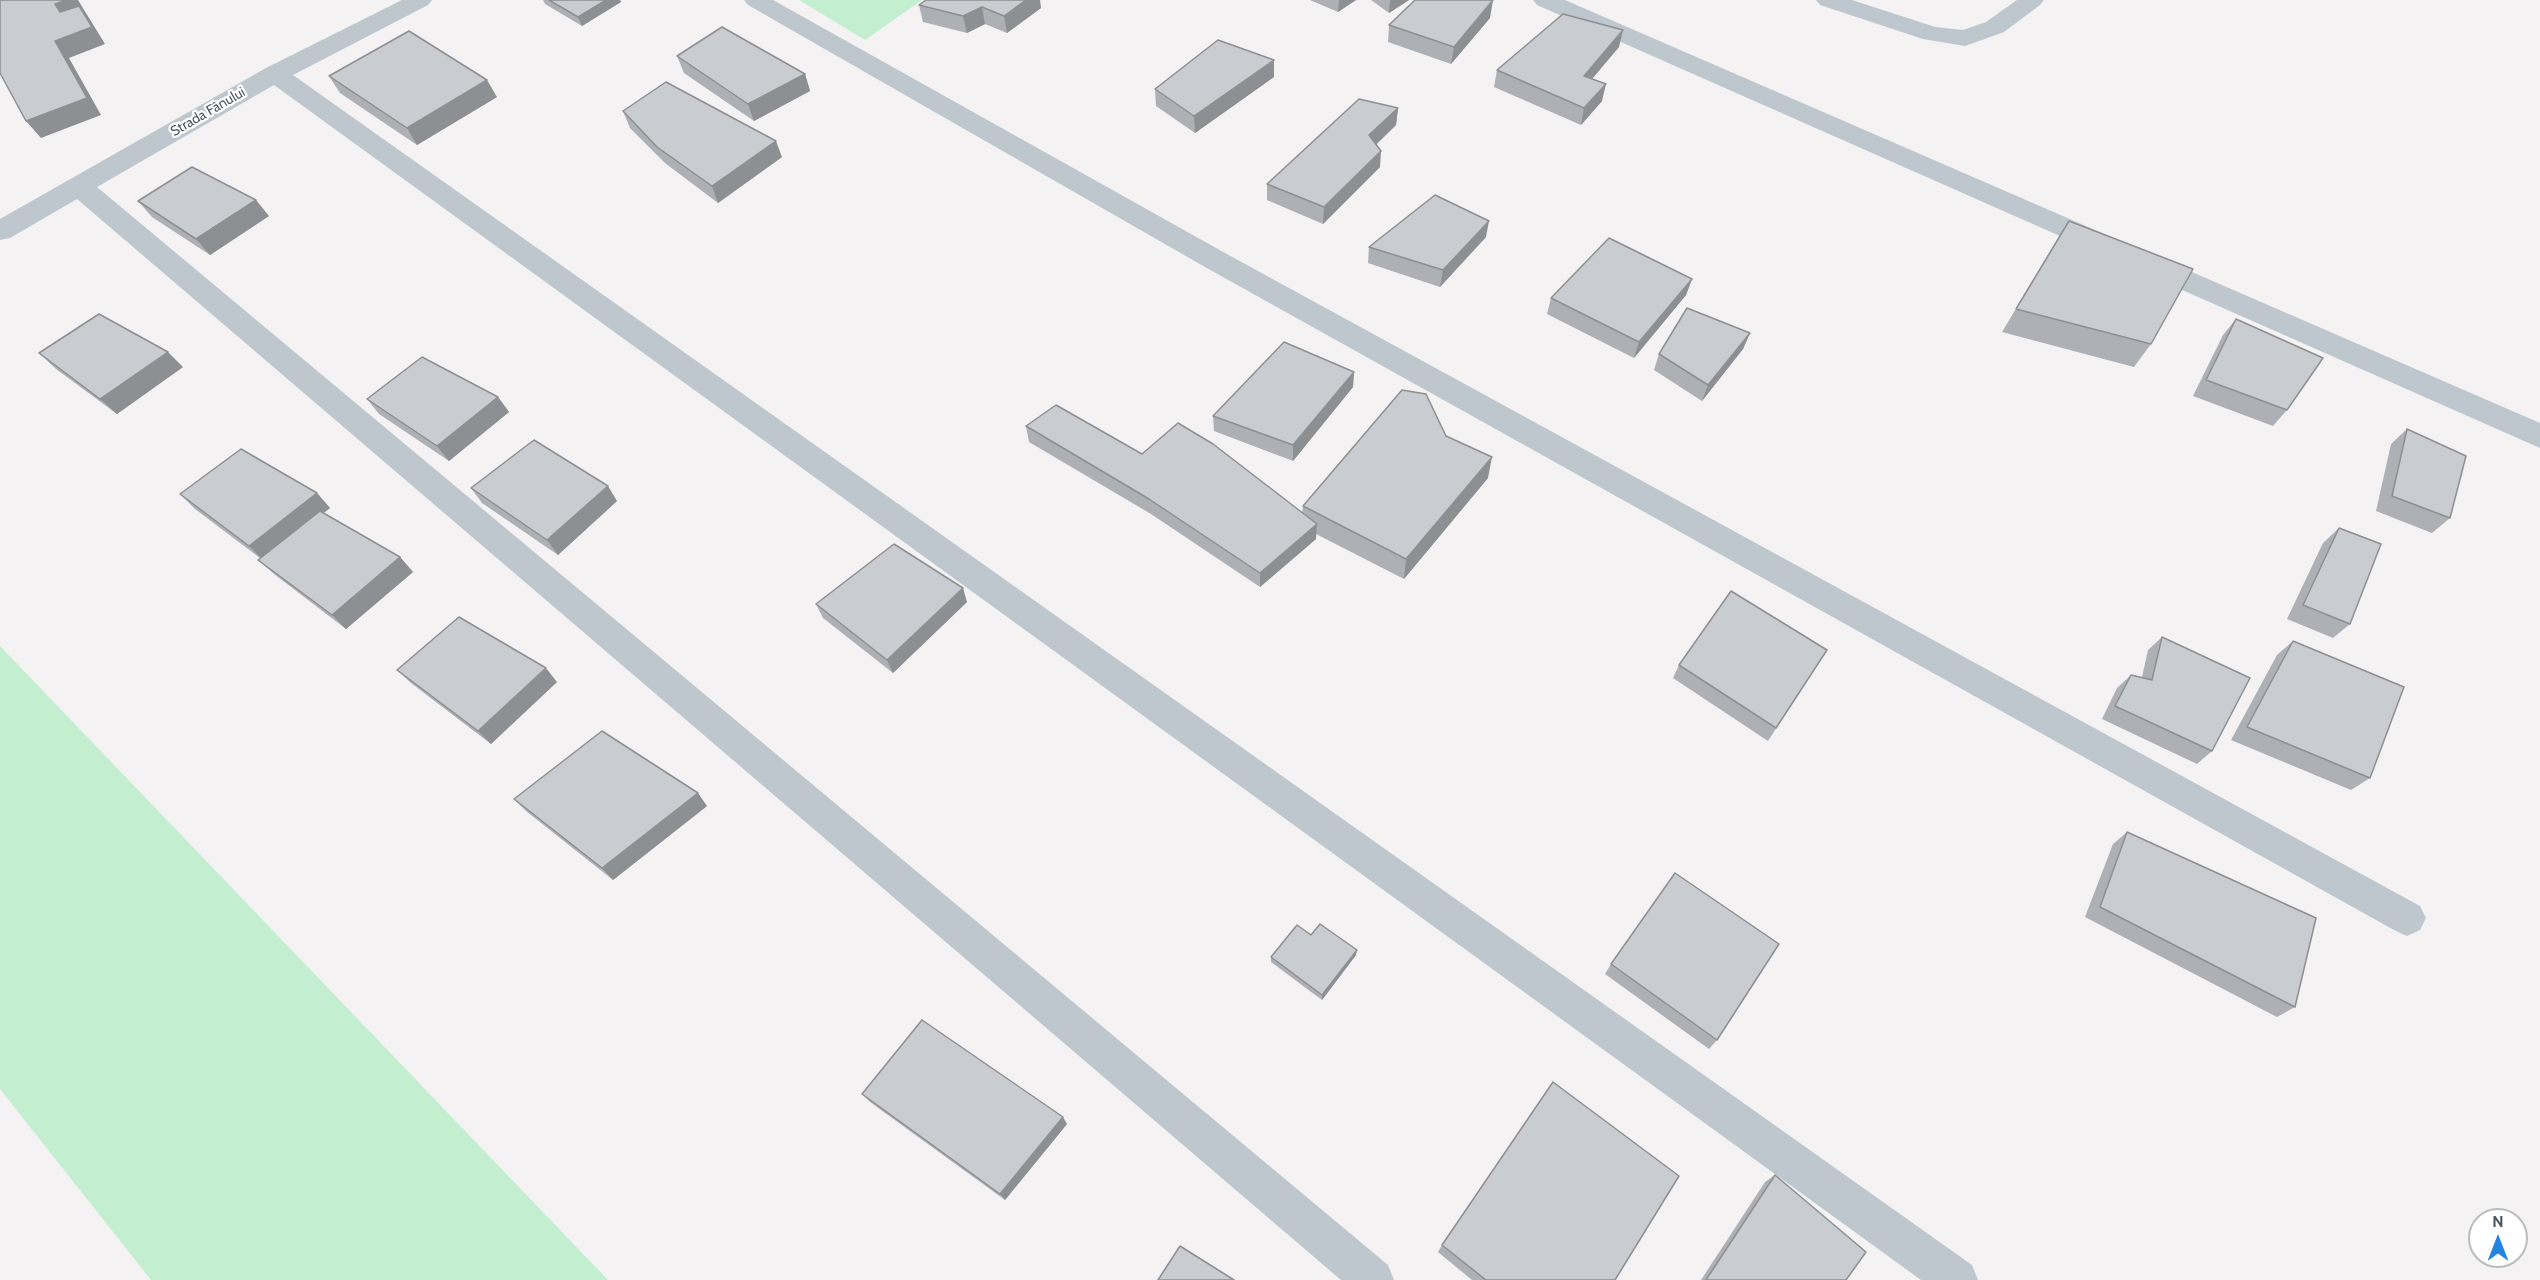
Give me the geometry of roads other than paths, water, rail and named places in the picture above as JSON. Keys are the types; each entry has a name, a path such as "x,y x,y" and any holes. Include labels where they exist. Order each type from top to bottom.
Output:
{"street":[{"name":"Strada Fânului","path":"0,231 275,74 420,0"},
{"path":"756,0 1215,260 2408,918"},
{"path":"1545,0 2540,435"},
{"path":"1828,0 1932,34 1965,38 1995,27 2032,0"},
{"path":"275,74 1956,1280"},
{"path":"78,186 1373,1280"}]}
